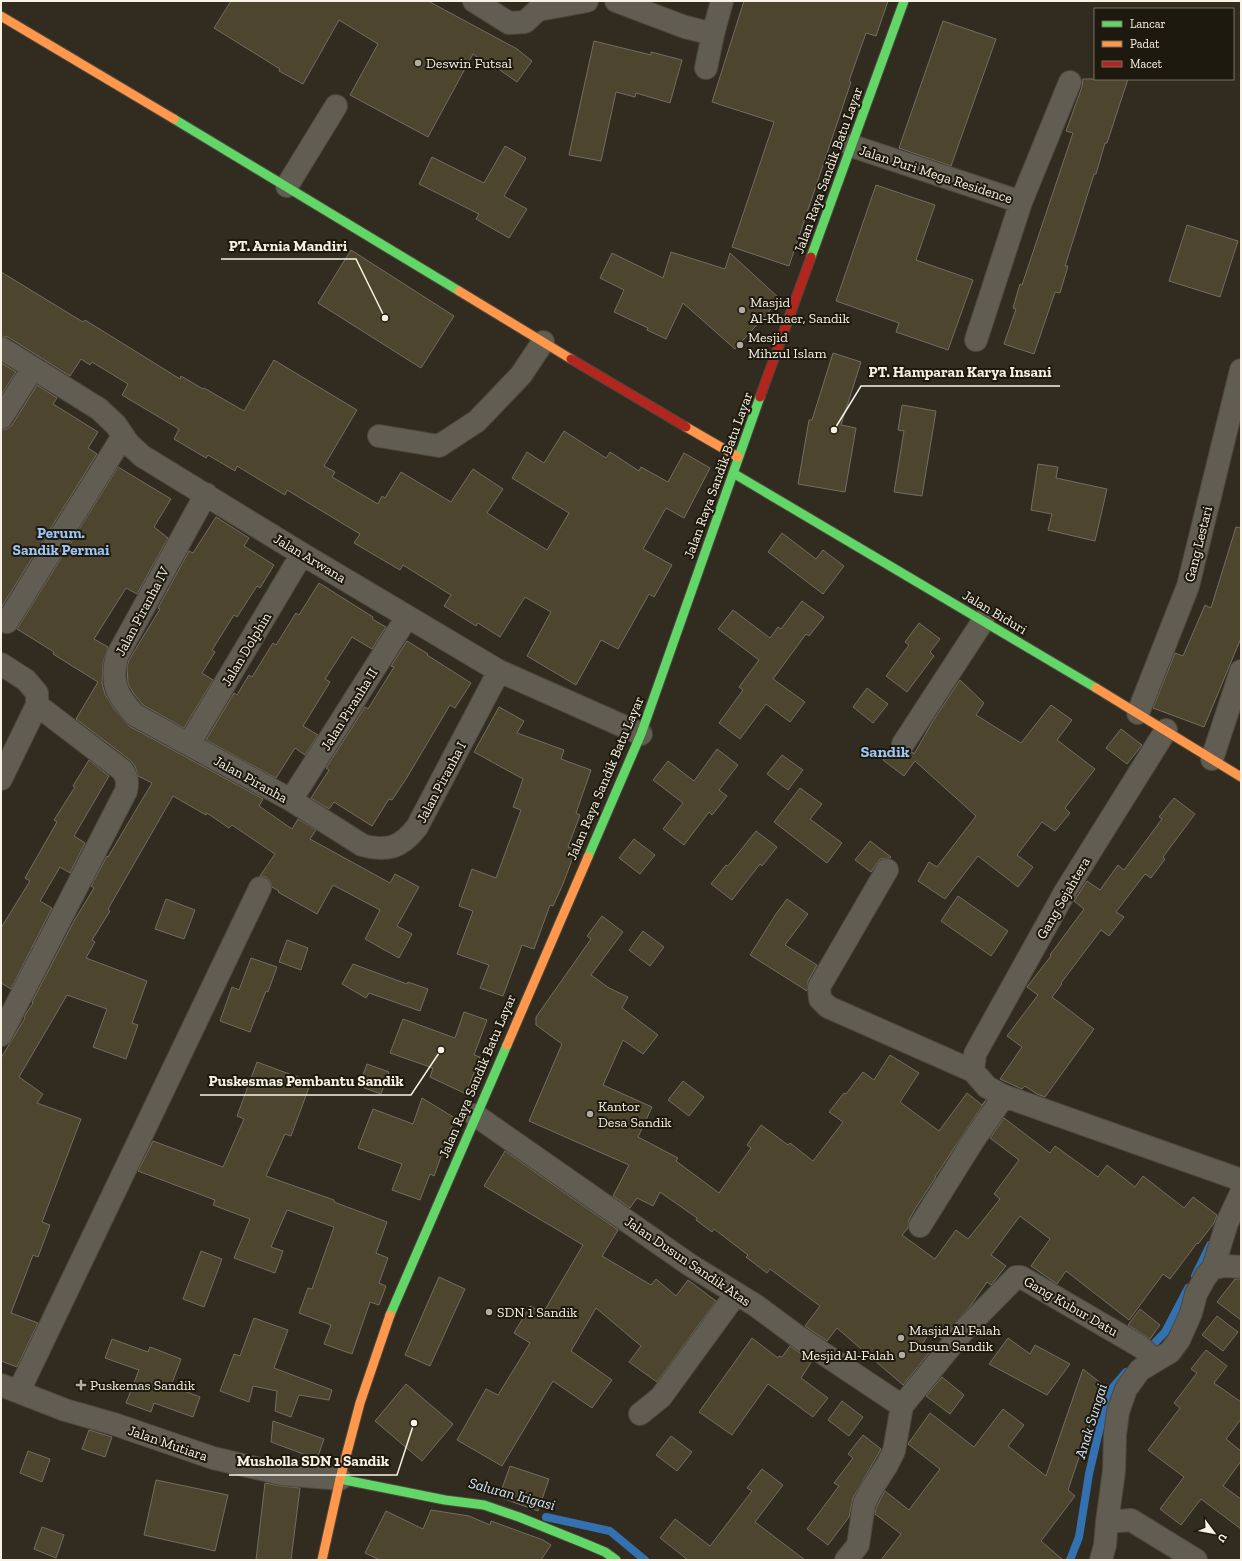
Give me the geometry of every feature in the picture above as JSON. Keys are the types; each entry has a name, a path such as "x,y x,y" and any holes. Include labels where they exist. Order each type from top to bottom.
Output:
{"street":[{"path":"474,1 510,23 524,22 541,6 587,1"},
{"path":"616,1 684,27 713,34"},
{"path":"706,68 722,1"},
{"name":"Jalan Raya Sandik Batu Layar","path":"322,1560 340,1479 360,1403 393,1306 641,734 738,457 904,1"},
{"path":"1,16 287,186 543,342 738,457"},
{"name":"Jalan Puri Mega Residence","path":"976,340 1021,202 1070,82"},
{"path":"287,186 336,106"},
{"name":"Jalan Puri Mega Residence","path":"852,146 1021,202"},
{"path":"379,436 439,446 477,421 521,375 543,342"},
{"name":"Jalan Arwana","path":"1,348 99,409 116,425 128,443 142,456 302,554 499,671 641,734"},
{"path":"1,418 33,368"},
{"name":"Gang Lestari","path":"1138,713 1188,586 1241,370"},
{"path":"7,622 123,436"},
{"name":"Jalan Biduri","path":"733,473 1138,713 1241,777"},
{"name":"Jalan Piranha IV","path":"147,722 135,715 123,703 114,685 114,666 117,656 206,494"},
{"name":"Jalan Dolphin","path":"189,744 302,554"},
{"name":"Jalan Piranha II","path":"291,800 407,617"},
{"path":"903,744 983,621"},
{"path":"1,664 26,680 37,693 37,705 1,779"},
{"name":"Jalan Piranha I","path":"353,839 362,845 376,849 396,846 408,839 417,827 499,671"},
{"path":"1212,759 1241,671"},
{"path":"1,1035 123,798 128,783 122,770 37,705"},
{"name":"Jalan Piranha","path":"147,722 291,800 353,839"},
{"name":"Gang Sejahtera","path":"973,1071 975,1054 1061,899 1166,730"},
{"path":"887,870 820,987 820,999 828,1007 973,1071 988,1087 1004,1096 1240,1184 1213,1268 1206,1276 1196,1294 1191,1313 1179,1340 1170,1352 1148,1353 1140,1370 1126,1389 1118,1412 1115,1435 1114,1471 1105,1545 1101,1560"},
{"path":"6,1389 260,888"},
{"path":"920,1226 973,1141 1004,1096"},
{"name":"Jalan Dusun Sandik Atas","path":"475,1115 690,1265 736,1294 902,1406"},
{"path":"1213,1268 1226,1266 1241,1267"},
{"name":"Gang Kubur Datu","path":"846,1560 858,1545 864,1504 894,1451 902,1406 964,1330 1016,1277 1021,1276 1148,1353"},
{"path":"640,1414 661,1397 736,1294"},
{"name":"Jalan Mutiara","path":"6,1389 65,1410 114,1424 213,1458 282,1474 340,1479"},
{"path":"340,1479 445,1500 484,1505 519,1517 586,1544 605,1552 616,1560"},
{"path":"1107,1522 1131,1520 1196,1560"}],"building":[{"path":"231,1 428,1 517,49 532,61 517,82 497,68 495,70 473,54 428,137 350,95 378,44 339,20 303,84 279,71 280,69 214,28"},
{"path":"744,1 888,1 876,36 866,33 789,266 732,247 774,122 712,102"},
{"path":"943,21 996,39 951,166 899,148"},
{"path":"594,41 651,55 651,52 682,60 670,103 636,93 635,97 616,92 601,161 569,155"},
{"path":"1083,79 1128,80 1107,143 1105,143 1096,174 1094,174 1065,266 1068,266 1060,293 1055,292 1034,354 1004,344 1016,309 1013,308 1020,284 1022,285 1073,133 1066,131 1082,87"},
{"path":"505,146 526,158 504,196 527,209 509,238 476,219 479,214 419,184 432,157 484,183"},
{"path":"876,185 935,205 916,260 973,280 948,350 896,332 899,323 836,301"},
{"path":"1187,225 1238,241 1220,297 1169,281"},
{"path":"351,250 454,316 421,368 318,303"},
{"path":"671,252 725,269 730,253 780,299 735,349 683,303 666,339 647,330 648,328 614,312 624,290 600,278 612,253 663,278"},
{"path":"1,272 83,322 85,320 180,379 181,376 244,411 274,360 357,410 324,466 335,472 332,477 378,504 382,496 385,498 401,472 451,502 473,469 503,489 487,513 547,550 569,513 512,478 527,452 544,463 564,431 606,458 610,452 639,471 641,467 668,482 684,453 710,468 684,518 666,508 643,549 672,565 654,597 649,594 618,649 601,640 576,685 527,656 551,612 525,597 500,637 478,623 476,626 444,606 451,595 403,565 400,570 354,543 360,534 287,490 285,495 237,466 235,471 208,455 206,458 174,439 179,429 122,395 128,384 92,362 90,365 81,359 70,376 8,337 1,336"},
{"path":"833,353 861,362 841,425 856,428 845,492 798,484 809,420 812,420"},
{"path":"1,363 16,372 1,395"},
{"path":"37,385 57,398 53,404 98,432 88,448 97,454 1,608 1,430 7,429 12,425"},
{"path":"902,405 936,411 922,496 894,492 904,431 898,430"},
{"path":"1038,464 1058,467 1056,478 1107,489 1095,541 1048,530 1052,514 1031,510"},
{"path":"118,467 171,499 154,527 168,538 137,594 126,588 94,639 108,647 103,663 102,683 105,694 114,709 129,726 263,799 259,806 292,829 298,819 316,830 310,839 390,883 395,874 419,887 397,926 412,934 399,958 365,939 380,910 333,885 317,914 278,892 279,891 272,887 270,881 266,877 260,876 275,854 232,825 229,828 207,813 206,815 173,796 108,909 110,911 92,940 95,942 86,958 147,981 132,1023 138,1025 126,1059 93,1047 107,1009 67,995 19,1077 43,1094 37,1103 81,1119 42,1222 50,1225 38,1257 33,1255 11,1313 38,1323 17,1367 1,1361 1,1058 25,1018 24,1017 33,1003 32,1002 74,921 94,888 91,886 107,856 108,857 152,783 138,776 135,766 130,760 76,719 98,682 53,654 54,652 17,629"},
{"path":"216,517 249,538 244,546 274,565 260,588 257,586 237,617 234,615 212,650 215,652 202,673 213,680 184,728 143,705 128,684 127,667 129,660 160,609 158,608 189,551 193,553"},
{"path":"1236,527 1241,528 1241,638 1204,727 1153,708 1175,653 1183,656 1205,605 1211,608"},
{"path":"782,533 816,559 823,550 844,566 823,594 768,552"},
{"path":"319,583 373,617 372,619 386,627 372,649 352,637 325,679 330,682 303,726 318,735 305,755 295,748 276,778 206,740 234,693 237,695 249,675 252,677 273,643 276,645 296,613 299,615"},
{"path":"802,601 824,617 809,636 806,634 773,679 805,702 790,722 766,704 740,739 719,723 743,690 739,687 759,660 718,629 733,610 770,638 778,627 781,629"},
{"path":"919,623 940,639 930,652 934,656 907,692 886,676 909,645 905,642"},
{"path":"407,641 471,683 455,708 450,705 406,779 392,800 389,799 372,826 334,802 329,809 311,798 329,770 326,768 365,707 368,709 394,667 391,666"},
{"path":"960,680 984,703 976,715 1021,743 1051,705 1072,720 1057,740 1095,769 1065,808 1070,813 1055,831 1042,822 1017,855 1033,867 1018,887 978,856 945,899 918,881 929,862 937,867 976,816 915,761 904,776 883,760 892,749 896,754 902,756 908,755 912,752 914,754 933,721"},
{"path":"867,688 888,704 873,723 853,707"},
{"path":"499,707 524,721 517,733 564,750 561,759 591,770 576,813 580,815 568,847 576,849 563,884 553,906 550,905 534,949 522,945 503,996 480,988 489,965 457,954 473,911 459,906 472,869 496,878 521,810 513,807 523,779 474,752"},
{"path":"1121,729 1142,745 1127,764 1106,748"},
{"path":"717,749 738,765 719,790 727,796 712,815 709,812 684,845 663,829 683,803 653,780 668,761 694,781"},
{"path":"782,755 803,770 788,790 767,774"},
{"path":"89,760 109,776 74,836 85,843 70,873 60,867 40,901 52,908 11,989 1,983 1,928 30,881 25,878 57,822 54,820 75,787 73,786"},
{"path":"800,788 822,804 810,819 842,843 827,863 774,822"},
{"path":"1174,798 1195,814 1163,857 1165,859 1151,878 1145,874 1116,912 1124,917 1109,936 1101,930 1052,997 1094,1029 1045,1097 1037,1094 1025,1086 1022,1089 1000,1079 1022,1047 1007,1036 1038,995 1027,987 1084,909 1074,901 1087,881 1100,890 1118,865 1124,870 1162,819 1159,817"},
{"path":"756,831 777,847 762,866 760,864 732,900 711,884 726,865 728,866"},
{"path":"634,839 655,855 640,874 619,858"},
{"path":"870,841 891,857 880,859 871,872 855,860"},
{"path":"958,896 1008,931 991,956 941,921"},
{"path":"166,899 195,910 184,939 155,929"},
{"path":"787,899 808,914 785,945 817,965 808,981 807,991 750,955"},
{"path":"602,916 623,932 591,975 609,988 628,997 622,1008 658,1035 643,1054 623,1040 603,1085 652,1107 638,1137 678,1158 676,1161 719,1193 751,1148 747,1145 761,1125 788,1145 790,1143 813,1161 843,1122 829,1112 844,1093 846,1094 863,1072 874,1080 890,1055 919,1073 900,1102 939,1131 967,1093 982,1105 986,1100 915,1209 909,1220 908,1228 902,1235 935,1259 956,1230 968,1239 1000,1199 994,1194 1019,1160 990,1138 1004,1118 1050,1153 1055,1146 1098,1177 1107,1165 1135,1187 1143,1176 1184,1208 1193,1197 1217,1215 1214,1223 1170,1279 1163,1274 1129,1320 1066,1271 1057,1284 1031,1266 1050,1239 1020,1216 991,1255 1006,1266 991,1285 987,1282 971,1305 942,1338 930,1332 921,1346 929,1353 903,1385 837,1328 827,1341 805,1326 820,1306 770,1269 767,1273 746,1257 748,1255 714,1229 712,1232 696,1220 697,1218 660,1192 653,1206 637,1198 630,1208 613,1196 629,1165 529,1121 562,1044 536,1025 536,1017 591,939 587,936"},
{"path":"643,931 664,947 650,966 629,950"},
{"path":"287,940 308,948 301,970 279,962"},
{"path":"251,958 277,967 268,992 266,991 250,1032 220,1021 232,987 239,990"},
{"path":"353,964 407,984 408,982 428,989 420,1011 369,993 366,998 342,984"},
{"path":"464,1012 487,1020 474,1055 480,1057 466,1094 430,1077 433,1068 390,1053 403,1019 455,1038"},
{"path":"257,1062 311,1082 291,1136 285,1134 266,1176 334,1200 334,1202 387,1222 376,1253 388,1258 379,1283 386,1286 379,1305 370,1302 352,1354 324,1344 331,1325 299,1313 308,1288 312,1289 334,1227 287,1210 271,1247 283,1251 275,1273 234,1258 250,1219 213,1205 215,1200 138,1171 153,1141 223,1167 244,1119 237,1116"},
{"path":"367,1064 389,1072 381,1094 359,1086"},
{"path":"683,1081 704,1097 689,1116 668,1100"},
{"path":"422,1098 455,1118 434,1176 430,1174 420,1200 392,1190 402,1164 358,1148 373,1109 413,1124"},
{"path":"505,1151 618,1230 602,1256 651,1285 656,1279 676,1296 688,1280 716,1301 657,1382 629,1362 641,1346 596,1308 571,1351 612,1380 592,1408 553,1381 502,1466 457,1440 486,1389 498,1395 530,1343 514,1333 530,1306 543,1313 583,1245 484,1186"},
{"path":"201,1251 222,1259 204,1307 183,1299"},
{"path":"439,1277 465,1289 430,1366 405,1355"},
{"path":"1235,1279 1241,1279 1241,1320 1217,1302"},
{"path":"1140,1309 1160,1325 1150,1339 1128,1325"},
{"path":"1217,1316 1238,1332 1223,1351 1202,1335"},
{"path":"254,1318 288,1330 274,1368 332,1390 329,1400 299,1395 291,1417 275,1411 277,1391 253,1386 249,1402 220,1391 234,1354 240,1356"},
{"path":"752,1338 778,1358 779,1356 782,1357 790,1346 812,1361 801,1378 828,1398 813,1417 768,1384 732,1435 699,1412"},
{"path":"1008,1338 1030,1354 1035,1345 1070,1364 1047,1395 989,1364"},
{"path":"112,1339 148,1352 150,1347 181,1359 171,1386 200,1397 193,1417 154,1403 151,1412 126,1403 139,1370 105,1358"},
{"path":"1206,1350 1227,1366 1214,1383 1241,1402 1241,1419 1226,1439 1241,1451 1241,1461 1223,1486 1241,1499 1241,1529 1201,1499 1181,1525 1160,1509 1184,1477 1148,1450 1180,1408 1174,1403 1197,1373 1191,1369"},
{"path":"1083,1369 1107,1388 1098,1401 1068,1490 1075,1496 1041,1541 1063,1560 881,1560 901,1534 875,1514 876,1508 885,1491 909,1510 940,1469 908,1444 930,1413 974,1447 1003,1409 1024,1425 1008,1446 1046,1476"},
{"path":"942,1377 964,1395 950,1414 926,1396"},
{"path":"406,1384 453,1424 422,1461 375,1421"},
{"path":"842,1401 863,1417 849,1436 828,1420"},
{"path":"273,1421 324,1439 317,1459 271,1442"},
{"path":"89,1430 112,1437 105,1457 82,1449"},
{"path":"863,1435 881,1449 853,1498 849,1517 828,1545 807,1529 839,1486 834,1483 853,1458 848,1454"},
{"path":"671,1436 692,1452 677,1471 656,1455"},
{"path":"28,1451 50,1459 42,1482 20,1473"},
{"path":"510,1466 549,1479 538,1511 499,1497"},
{"path":"762,1469 783,1485 755,1522 805,1560 688,1560 660,1538 675,1519 710,1546 752,1491 747,1488"},
{"path":"156,1480 228,1495 215,1551 144,1535"},
{"path":"265,1483 300,1488 291,1560 256,1560"},
{"path":"431,1510 469,1516 490,1525 491,1521 543,1540 551,1545 541,1560 380,1560 365,1553 386,1511 423,1529"},
{"path":"42,1527 64,1535 56,1558 34,1549"}],"waterway":[{"name":"Anak Sungai","path":"1195,1276 1210,1245"},
{"name":"Anak Sungai","path":"1147,1351 1165,1332 1188,1288"},
{"name":"Anak Sungai","path":"1070,1560 1079,1537 1089,1474 1099,1431 1113,1387 1126,1372"},
{"name":"Saluran Irigasi","path":"546,1517 610,1531 645,1560"}],"traffic: fast":[{"path":"811,257 904,1"},
{"path":"174,119 459,291"},
{"path":"588,857 641,734 760,397"},
{"path":"733,473 1096,688"},
{"path":"390,1315 507,1045"},
{"path":"340,1479 445,1500 484,1505 519,1517 586,1544 605,1552 616,1560"}],"traffic: slow":[{"path":"1,16 174,119"},
{"path":"459,291 571,359"},
{"path":"686,427 738,457"},
{"path":"1096,688 1241,777"},
{"path":"507,1045 588,857"},
{"path":"322,1560 340,1479 360,1403 390,1315"}],"traffic: jam":[{"path":"760,397 811,257"},
{"path":"571,359 686,427"}],"place":[{"name":"Deswin Futsal","path":"418,63"},
{"name":"Masjid Al-Khaer, Sandik","path":"742,310"},
{"name":"PT. Arnia Mandiri","path":"385,318"},
{"name":"Mesjid Mihzul Islam","path":"740,345"},
{"name":"PT. Hamparan Karya Insani","path":"834,430"},
{"name":"Puskesmas Pembantu Sandik","path":"441,1050"},
{"name":"Kantor Desa Sandik","path":"590,1114"},
{"name":"SDN 1 Sandik","path":"489,1312"},
{"name":"Masjid Al Falah Dusun Sandik","path":"901,1338"},
{"name":"Mesjid Al-Falah","path":"902,1355"},
{"name":"Puskemas Sandik","path":"81,1385"},
{"name":"Musholla SDN 1 Sandik","path":"414,1423"}],"district":[{"name":"Perum. Sandik Permai","path":"61,542"},
{"name":"Sandik","path":"885,751"}]}
